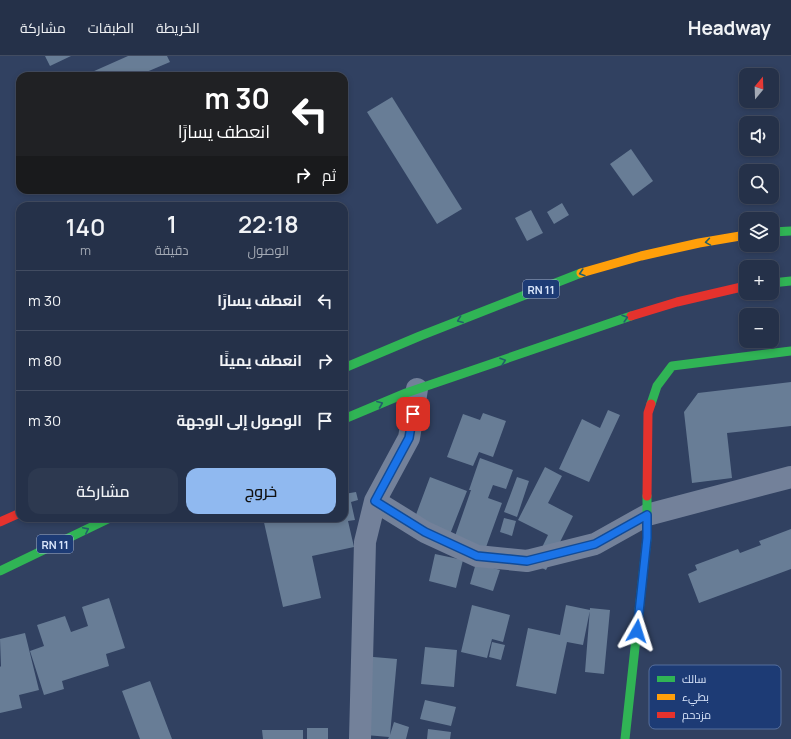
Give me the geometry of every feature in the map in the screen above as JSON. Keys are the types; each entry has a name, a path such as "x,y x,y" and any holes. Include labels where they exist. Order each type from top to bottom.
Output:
{"main road":[{"path":"779,232 791,231"},
{"name":"RN 11","path":"348,366 420,336 576,275 641,256 739,236"},
{"path":"779,282 791,281"},
{"path":"348,417 417,389 609,323 677,302 739,288"},
{"path":"624,739 647,538 648,413 657,386 672,366 791,351"},
{"path":"0,522 16,515"},
{"name":"RN 11","path":"0,571 102,522"}],"street":[{"path":"360,739 365,542 375,501 409,438 417,389"},
{"path":"375,501 425,532 477,556 527,561 595,544 647,515 791,477"}],"building":[{"path":"45,56 71,56 50,66"},
{"path":"128,56 167,56 170,62 146,72 92,72"},
{"path":"392,97 462,209 437,224 367,112"},
{"path":"631,149 653,181 633,196 610,164"},
{"path":"562,203 569,215 554,224 547,212"},
{"path":"531,210 543,233 527,241 515,218"},
{"path":"791,382 791,426 727,433 732,478 692,483 684,412 698,393"},
{"path":"608,410 620,415 589,482 559,469 582,419 600,428"},
{"path":"483,413 506,421 493,457 479,452 473,466 447,457 463,414 480,420"},
{"path":"480,458 513,470 506,489 493,485 488,498 502,503 485,550 454,539 471,490 469,490"},
{"path":"545,467 562,476 548,503 573,516 546,570 534,564 548,535 518,520"},
{"path":"430,477 467,491 447,542 411,528"},
{"path":"517,477 529,481 517,517 504,512"},
{"path":"356,492 358,500 351,502 355,520 348,521 348,493"},
{"path":"504,518 516,521 512,536 500,532"},
{"path":"348,521 354,547 312,556 321,598 283,607 264,522"},
{"path":"791,529 791,569 699,603 688,574 697,570 695,565 738,549 740,553 761,545 759,541"},
{"path":"435,554 463,560 456,588 429,581"},
{"path":"476,563 500,570 493,591 470,584"},
{"path":"109,598 125,648 106,654 109,666 62,681 64,689 44,695 30,651 44,646 37,625 65,616 71,632 88,626 82,607"},
{"path":"472,605 510,615 503,642 492,639 487,658 461,652"},
{"path":"566,605 590,610 583,645 567,642 556,694 516,686 528,628 560,635"},
{"path":"590,608 610,610 604,674 585,672"},
{"path":"25,633 39,690 19,695 22,708 0,713 0,639"},
{"path":"492,642 505,645 501,660 489,657"},
{"path":"425,647 457,650 454,687 421,684"},
{"path":"362,656 397,659 390,735 394,722 409,727 406,739 388,739 389,737 354,734"},
{"path":"150,681 172,739 140,739 122,691"},
{"path":"425,700 456,707 451,726 420,719"},
{"path":"307,728 328,728 328,739 307,739"},
{"path":"428,729 451,732 450,739 427,739"},
{"path":"262,730 303,730 303,739 263,739"}],"traffic: fast":[{"path":"779,232 791,231"},
{"path":"348,366 420,336 581,273"},
{"path":"779,282 791,281"},
{"path":"348,417 406,393 631,316"},
{"path":"651,404 657,386 672,366 791,351"},
{"path":"625,739 647,538 647,496"},
{"path":"0,571 102,522"}],"traffic: slow":[{"path":"581,273 641,256 699,243 739,236"}],"traffic: jam":[{"path":"631,316 677,302 739,288"},
{"path":"647,496 648,413 651,404"},
{"path":"0,522 16,515"}],"route":[{"path":"413,414 409,438 375,501 425,532 477,556 527,561 595,544 647,515 647,538 637,631"}]}
